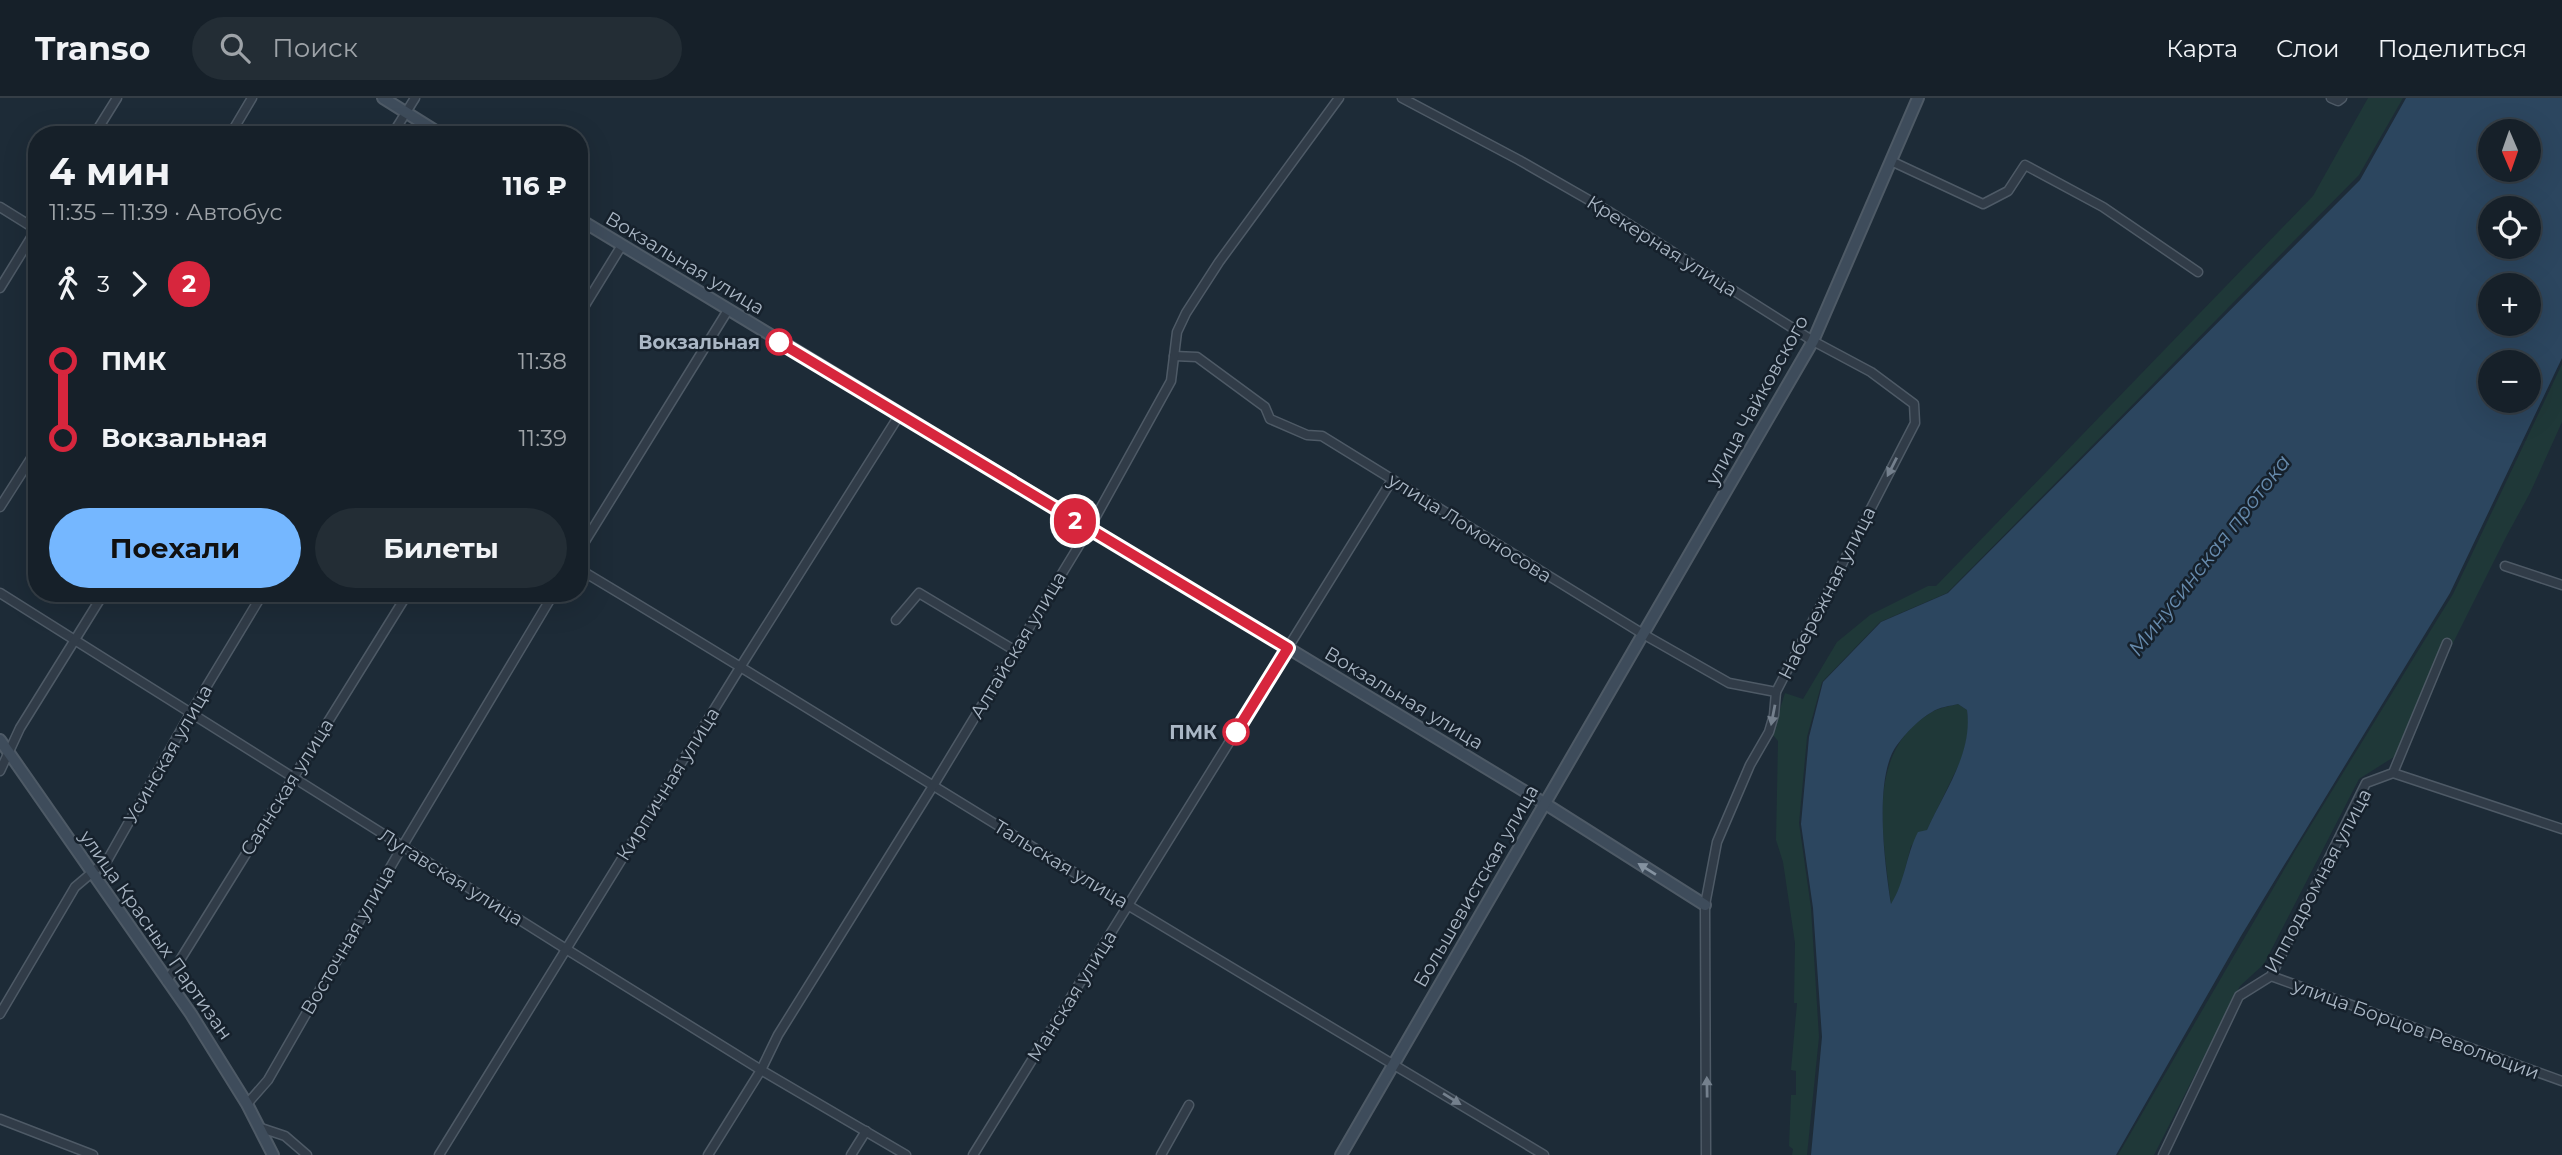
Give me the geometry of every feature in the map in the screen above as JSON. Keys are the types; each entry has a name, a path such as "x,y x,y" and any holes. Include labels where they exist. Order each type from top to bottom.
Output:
{"main road":[{"path":"383,98 428,126"},
{"name":"улица Чайковского","path":"1643,634 1813,341 1918,98"},
{"name":"Вокзальная улица","path":"588,224 1544,803 1705,905"},
{"name":"Большевистская улица","path":"1341,1155 1643,634"},
{"name":"улица Красных Партизан","path":"0,740 167,981 247,1104 273,1155"}],"street":[{"path":"100,126 117,98"},
{"path":"235,126 251,98"},
{"path":"397,126 415,98"},
{"name":"Алтайская улица","path":"708,1155 761,1070 778,1035 1089,529 1171,381 1177,332 1193,303 1219,262 1339,98"},
{"name":"Крекерная улица","path":"1402,98 1608,211 1813,341 1871,372 1914,404"},
{"path":"1891,161 1983,204 2008,191 2025,165 2103,207 2198,272"},
{"path":"0,207 28,224"},
{"path":"0,288 28,242"},
{"path":"588,300 622,245"},
{"path":"588,536 728,310"},
{"name":"улица Ломоносова","path":"1174,356 1197,357 1265,407 1270,419 1307,435 1322,436 1643,634 1729,683 1776,692"},
{"name":"Набережная улица","path":"1706,1155 1705,905 1717,842 1749,765 1769,732 1776,692 1914,424 1914,404"},
{"name":"Кирпичная улица","path":"439,1155 900,414"},
{"path":"0,507 28,463"},
{"name":"Манская улица","path":"973,1155 1392,480"},
{"path":"2505,566 2562,585"},
{"name":"Тальская улица","path":"588,574 1128,905 1544,1155"},
{"name":"Лугавская улица","path":"0,593 291,778 761,1070 906,1155"},
{"path":"896,620 919,593 1014,650"},
{"path":"0,771 20,728 98,602"},
{"name":"Усинская улица","path":"0,1014 75,887 108,859 258,602"},
{"name":"Саянская улица","path":"167,981 402,602"},
{"name":"Восточная улица","path":"247,1104 268,1080 402,846 549,602"},
{"name":"Ипподромная улица","path":"2163,1155 2239,996 2271,976 2366,783 2393,773 2447,643"},
{"path":"2393,773 2562,829"},
{"name":"улица Борцов Революции","path":"2271,976 2562,1082"},
{"path":"1161,1155 1189,1105"},
{"path":"0,1119 93,1155"},
{"path":"261,1128 285,1136 307,1155"},
{"path":"851,1155 866,1131"}],"green space":[{"path":"2368,98 2403,98 2359,175 1947,593 1880,622 1822,682 1807,737 1799,823 1811,908 1819,1037 1807,1155 1792,1155 1793,1149 1789,1146 1791,1095 1796,1095 1796,1071 1791,1070 1797,1003 1794,1003 1795,943 1783,862 1776,840 1778,741 1772,734 1785,693 1803,699 1837,642 1870,615 1928,586 1936,586 2313,196"},
{"path":"2562,364 2562,422 2530,493 2397,755 2359,779 2264,964 2240,986 2154,1155 2118,1155 2295,851 2453,594"},
{"path":"1958,704 1967,710 1969,728 1963,756 1927,830 1911,846 1901,885 1891,905 1883,825 1887,773 1896,750 1910,729 1932,712"}],"water":[{"name":"Минусинская протока","path":"2406,98 2562,98 2562,358 2541,402 2541,350 2478,350 2478,413 2536,413 2450,593 2241,936 2116,1155 1811,1155 1822,1037 1813,908 1801,824 1809,737 1823,682 1881,622 1948,593 2360,180","holes":["1958,704 1967,710 1968,726 1966,742 1956,772 1927,830 1918,832 1891,904 1883,822 1885,778 1890,759 1897,745 1918,722 1935,710"]}],"bus line":[{"name":"2","path":"779,342 1288,648 1236,732"}],"place":[{"name":"Вокзальная","path":"779,342"},
{"name":"ПМК","path":"1236,732"}]}
